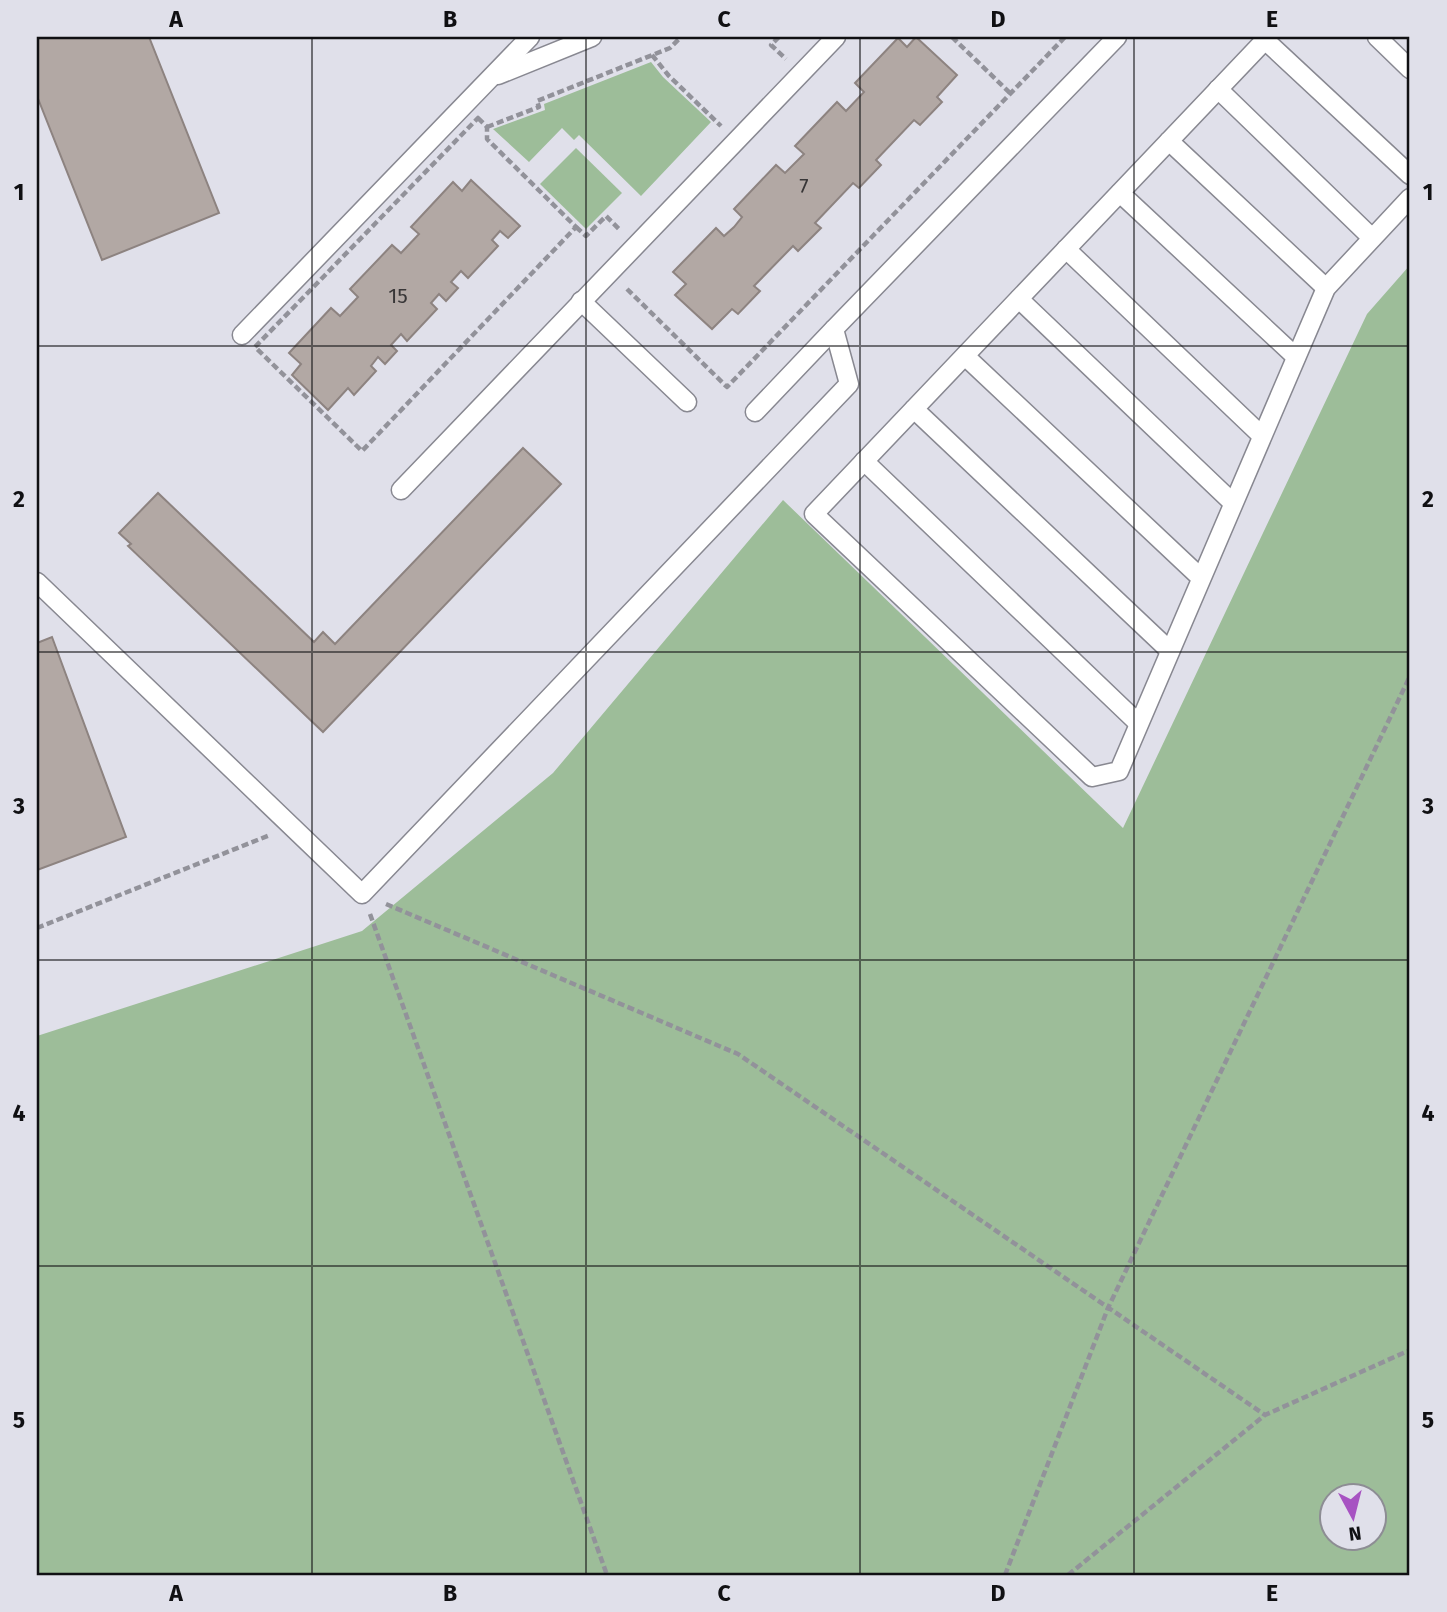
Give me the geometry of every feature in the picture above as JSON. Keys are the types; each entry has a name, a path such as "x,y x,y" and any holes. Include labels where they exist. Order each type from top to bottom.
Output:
{"lane":[{"path":"242,335 530,37"},
{"path":"490,79 592,37"},
{"path":"401,490 836,37"},
{"path":"755,412 1117,37"},
{"path":"1377,37 1410,69"},
{"path":"1410,176 1267,38 814,514 1092,777 1119,771 1326,288 1410,198"},
{"path":"1218,89 1372,238"},
{"path":"1169,141 1326,288"},
{"path":"1119,193 1296,357"},
{"path":"1066,249 1262,436"},
{"path":"1019,299 1233,503"},
{"path":"581,301 687,402"},
{"path":"37,582 362,894 849,384 834,329"},
{"path":"965,356 1201,578"},
{"path":"914,409 1170,651"},
{"path":"864,461 1138,723"}],"path":[{"path":"487,127 539,107 537,100 670,48 681,37"},
{"path":"953,37 1010,93"},
{"path":"620,282 727,387 1065,37"},
{"path":"652,55 669,76 736,141"},
{"path":"478,118 487,127 487,139 576,227 362,451 255,347 478,118"},
{"path":"1005,1575 1108,1308 1410,676"},
{"path":"37,928 292,826"},
{"path":"362,894 738,1054 1265,1415"},
{"path":"362,894 607,1575"},
{"path":"1068,1575 1265,1415 1410,1350"}],"green space":[{"path":"651,62 663,77 711,122 641,196 579,135 574,140 562,128 529,162 493,129 545,110 544,104"},
{"path":"576,148 622,193 586,229 540,184"},
{"path":"1410,265 1410,1575 37,1575 37,1036 362,931 553,773 783,500 1123,828 1367,314"}],"building":[{"path":"37,37 149,37 219,213 102,260 37,96"},
{"path":"916,37 957,75 937,97 942,102 920,125 914,120 876,160 881,165 859,188 853,183 815,223 821,228 798,251 793,246 754,286 760,291 738,314 732,309 712,329 675,295 686,284 673,272 716,228 724,236 734,227 742,217 734,209 776,165 785,173 804,154 795,146 837,102 846,111 864,92 855,83 898,38 907,47"},
{"path":"471,180 520,226 508,238 500,231 492,240 498,246 468,278 461,271 451,282 458,288 446,301 439,294 431,303 437,309 407,341 401,334 391,345 397,351 385,364 378,357 371,366 376,371 354,395 348,388 328,410 292,375 301,364 289,353 331,308 340,316 358,297 350,289 392,245 401,253 419,234 411,227 453,182 462,191"},
{"path":"523,448 561,484 323,732 128,546 131,544 119,533 158,493 314,642 323,632 335,644"},
{"path":"52,637 126,837 37,870 37,643"}]}
